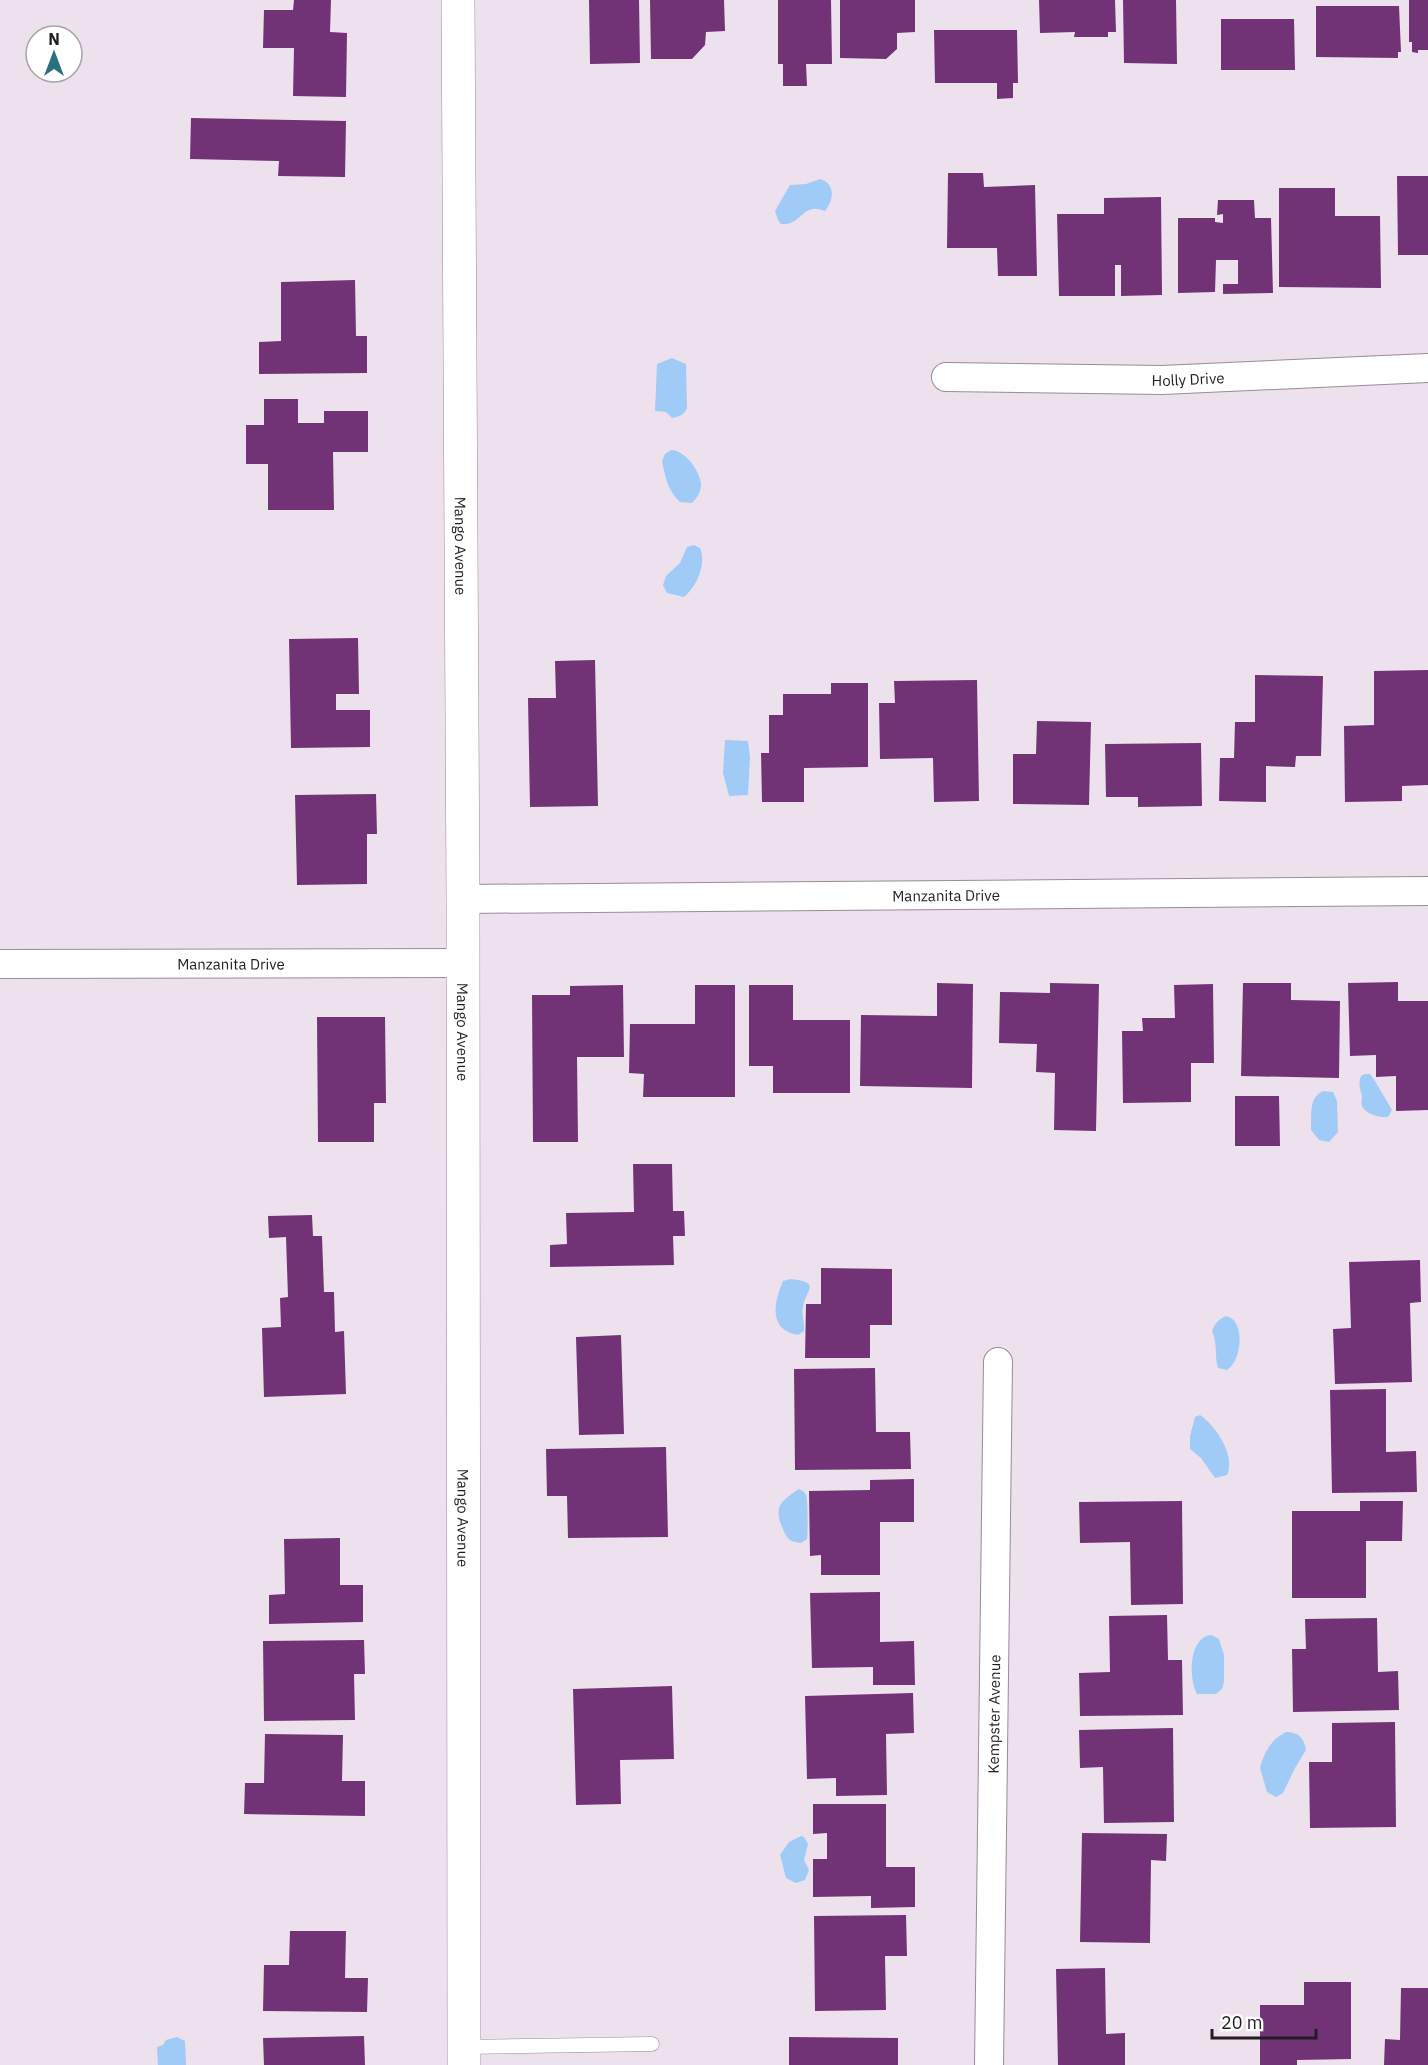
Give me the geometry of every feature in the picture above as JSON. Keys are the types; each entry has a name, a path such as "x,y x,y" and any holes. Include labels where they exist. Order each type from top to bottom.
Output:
{"street":[{"name":"Mango Avenue","path":"458,0 463,899 464,2056"},
{"name":"Holly Drive","path":"946,377 1162,380 1428,368"},
{"name":"Manzanita Drive","path":"463,899 1428,891"},
{"name":"Manzanita Drive","path":"0,964 463,963"},
{"name":"Kempster Avenue","path":"989,2065 998,1362"}],"lane":[{"path":"464,2056 652,2044"}],"water":[{"path":"820,179 829,185 832,193 825,211 811,209 788,224 781,224 775,211 790,185 806,184"},
{"path":"672,358 686,364 687,408 681,415 672,418 666,412 655,411 657,364"},
{"path":"671,450 687,458 698,474 701,489 692,503 680,502 664,473 662,461 665,454"},
{"path":"694,545 700,548 702,561 693,588 684,597 667,593 663,585 666,576 680,563 687,547"},
{"path":"725,740 748,741 750,757 748,795 729,796 723,773"},
{"path":"1370,1074 1392,1110 1388,1117 1373,1115 1362,1106 1360,1081 1361,1076"},
{"path":"1323,1091 1333,1092 1337,1101 1338,1132 1329,1142 1319,1140 1311,1130 1313,1102"},
{"path":"791,1279 806,1283 810,1288 803,1310 804,1331 798,1335 782,1327 776,1314 777,1298 783,1281"},
{"path":"1226,1316 1237,1325 1240,1341 1236,1358 1227,1370 1218,1368 1212,1331 1221,1318"},
{"path":"1200,1415 1212,1426 1223,1442 1229,1459 1227,1475 1215,1478 1201,1458 1190,1449 1190,1436 1195,1417"},
{"path":"799,1489 806,1495 807,1510 807,1539 801,1543 788,1538 779,1516 783,1501"},
{"path":"1211,1635 1219,1639 1224,1655 1224,1682 1222,1689 1216,1694 1197,1694 1192,1678 1192,1659 1198,1643 1204,1637"},
{"path":"1286,1732 1300,1736 1306,1750 1283,1793 1276,1797 1267,1792 1260,1768 1269,1747 1276,1738"},
{"path":"801,1836 808,1844 804,1860 809,1870 805,1880 796,1883 786,1878 780,1855 789,1842"},
{"path":"177,2037 185,2041 186,2065 158,2065 157,2047 163,2045 166,2040"}],"building":[{"path":"294,0 331,0 330,32 347,33 346,97 293,96 294,48 263,48 264,10 293,10"},
{"path":"589,0 639,0 640,63 590,64"},
{"path":"650,0 724,0 725,31 706,32 705,45 692,59 651,59"},
{"path":"778,0 831,0 832,64 806,64 807,86 783,86 783,64 778,64"},
{"path":"840,0 915,0 915,32 897,33 897,49 886,59 840,58"},
{"path":"1039,0 1115,0 1116,32 1108,32 1108,37 1074,37 1075,32 1040,33"},
{"path":"1123,0 1176,0 1177,64 1124,63"},
{"path":"1409,0 1428,0 1428,50 1418,50 1418,53 1412,52 1412,42 1409,42"},
{"path":"1316,6 1399,6 1401,52 1398,52 1398,58 1316,57"},
{"path":"1221,19 1294,19 1295,70 1221,70"},
{"path":"934,30 1017,30 1018,83 1013,83 1013,98 997,99 997,83 935,83"},
{"path":"191,118 346,121 345,177 278,176 279,161 190,159"},
{"path":"948,173 983,173 984,187 1035,185 1037,276 998,276 997,248 947,248"},
{"path":"1397,176 1428,176 1428,255 1398,255"},
{"path":"1279,188 1335,188 1335,216 1380,216 1381,288 1279,287"},
{"path":"1161,197 1162,295 1121,296 1121,265 1115,265 1115,296 1059,296 1057,214 1104,214 1104,198"},
{"path":"1218,200 1254,200 1255,218 1271,218 1273,293 1223,294 1223,284 1238,284 1238,260 1216,260 1215,292 1178,293 1178,218 1215,218 1215,222 1223,223 1223,214 1217,215"},
{"path":"355,280 356,336 367,336 367,373 259,374 259,342 281,341 281,282"},
{"path":"264,399 298,399 298,423 324,423 324,411 368,411 368,452 333,452 334,510 268,510 268,464 246,464 246,425 264,425"},
{"path":"358,638 359,694 336,694 336,710 370,710 370,747 291,748 289,639"},
{"path":"595,660 598,806 530,807 528,698 556,698 555,661"},
{"path":"1428,670 1428,785 1402,786 1402,801 1345,802 1344,726 1374,725 1374,671"},
{"path":"1255,675 1323,676 1321,756 1296,756 1295,767 1266,766 1266,802 1219,801 1220,758 1234,758 1235,722 1255,722"},
{"path":"977,680 979,801 934,802 933,758 880,759 879,703 895,703 894,681"},
{"path":"831,683 868,683 868,767 804,768 804,802 762,802 761,753 769,753 769,715 783,715 783,694 831,694"},
{"path":"1037,721 1091,722 1089,805 1013,804 1013,754 1036,754"},
{"path":"1201,743 1202,806 1138,807 1138,797 1106,797 1105,744"},
{"path":"376,794 377,834 367,834 367,884 297,885 295,795"},
{"path":"1398,982 1398,1001 1428,1001 1428,1110 1396,1111 1396,1076 1376,1077 1376,1055 1350,1056 1348,983"},
{"path":"937,983 973,984 972,1088 860,1086 861,1015 937,1016"},
{"path":"1050,983 1099,984 1096,1131 1054,1130 1055,1073 1036,1072 1037,1044 999,1043 1000,992 1050,993"},
{"path":"1243,983 1291,983 1291,1000 1340,1001 1339,1078 1241,1076"},
{"path":"1213,984 1214,1063 1191,1063 1191,1102 1123,1103 1122,1031 1143,1031 1142,1018 1175,1018 1174,985"},
{"path":"623,985 624,1057 577,1057 578,1142 533,1142 532,995 570,995 570,986"},
{"path":"695,985 735,985 735,1097 643,1097 644,1074 629,1073 630,1024 695,1024"},
{"path":"749,985 793,985 793,1020 850,1020 850,1093 773,1093 773,1066 749,1066"},
{"path":"317,1017 385,1017 386,1103 374,1103 374,1142 318,1142"},
{"path":"1235,1096 1279,1096 1280,1146 1235,1146"},
{"path":"633,1164 672,1164 673,1211 684,1211 685,1236 673,1236 674,1265 550,1267 550,1245 567,1244 566,1213 634,1212"},
{"path":"312,1215 313,1236 322,1236 324,1292 334,1292 335,1332 344,1331 346,1394 264,1397 262,1328 281,1327 280,1298 288,1297 286,1237 269,1238 268,1216"},
{"path":"1420,1260 1421,1302 1410,1303 1412,1382 1335,1384 1333,1329 1351,1328 1349,1262"},
{"path":"821,1268 892,1269 892,1325 870,1325 870,1358 805,1358 806,1304 821,1304"},
{"path":"621,1335 624,1434 579,1435 576,1337"},
{"path":"875,1368 876,1432 910,1432 911,1469 795,1470 794,1369"},
{"path":"1386,1389 1386,1452 1416,1451 1417,1492 1332,1493 1330,1390"},
{"path":"666,1447 668,1537 568,1538 567,1496 547,1496 546,1449"},
{"path":"914,1479 914,1522 880,1522 880,1575 821,1575 821,1555 810,1556 809,1491 870,1490 870,1480"},
{"path":"1182,1501 1183,1604 1131,1605 1130,1542 1080,1543 1079,1502"},
{"path":"1360,1501 1403,1501 1402,1541 1366,1541 1366,1598 1292,1598 1292,1511 1360,1511"},
{"path":"340,1538 340,1585 363,1585 363,1622 269,1624 269,1595 285,1594 284,1539"},
{"path":"880,1592 880,1642 914,1641 915,1685 873,1685 873,1667 812,1668 810,1593"},
{"path":"1167,1615 1168,1660 1182,1660 1183,1715 1080,1716 1079,1673 1110,1672 1109,1616"},
{"path":"1377,1618 1378,1672 1398,1671 1399,1710 1293,1712 1292,1649 1306,1649 1305,1619"},
{"path":"364,1640 365,1674 354,1674 355,1720 264,1721 263,1641"},
{"path":"672,1686 674,1759 620,1760 621,1804 576,1805 573,1689"},
{"path":"913,1693 914,1733 886,1734 887,1795 836,1796 836,1778 807,1779 805,1696"},
{"path":"1395,1722 1396,1827 1310,1828 1309,1762 1332,1762 1332,1723"},
{"path":"1173,1728 1174,1822 1104,1823 1103,1767 1080,1768 1079,1730"},
{"path":"265,1734 343,1735 342,1781 365,1781 365,1816 244,1814 245,1783 264,1783"},
{"path":"813,1804 886,1804 886,1867 915,1867 915,1907 871,1908 871,1896 813,1897 813,1859 827,1859 827,1833 813,1834"},
{"path":"1082,1833 1167,1834 1166,1861 1151,1860 1150,1943 1080,1942"},
{"path":"906,1915 907,1956 885,1956 886,2010 815,2011 814,1916"},
{"path":"290,1931 346,1931 345,1978 368,1978 367,2012 263,2011 264,1965 289,1965"},
{"path":"1105,1968 1106,2034 1125,2033 1125,2065 1058,2065 1056,1969"},
{"path":"1304,1982 1351,1982 1351,2059 1297,2060 1297,2065 1260,2065 1260,2005 1304,2005"},
{"path":"1401,1988 1428,1988 1428,2065 1384,2065 1385,2039 1400,2040"},
{"path":"364,2036 365,2065 264,2065 263,2038"},
{"path":"789,2037 898,2038 898,2065 789,2065"}]}
